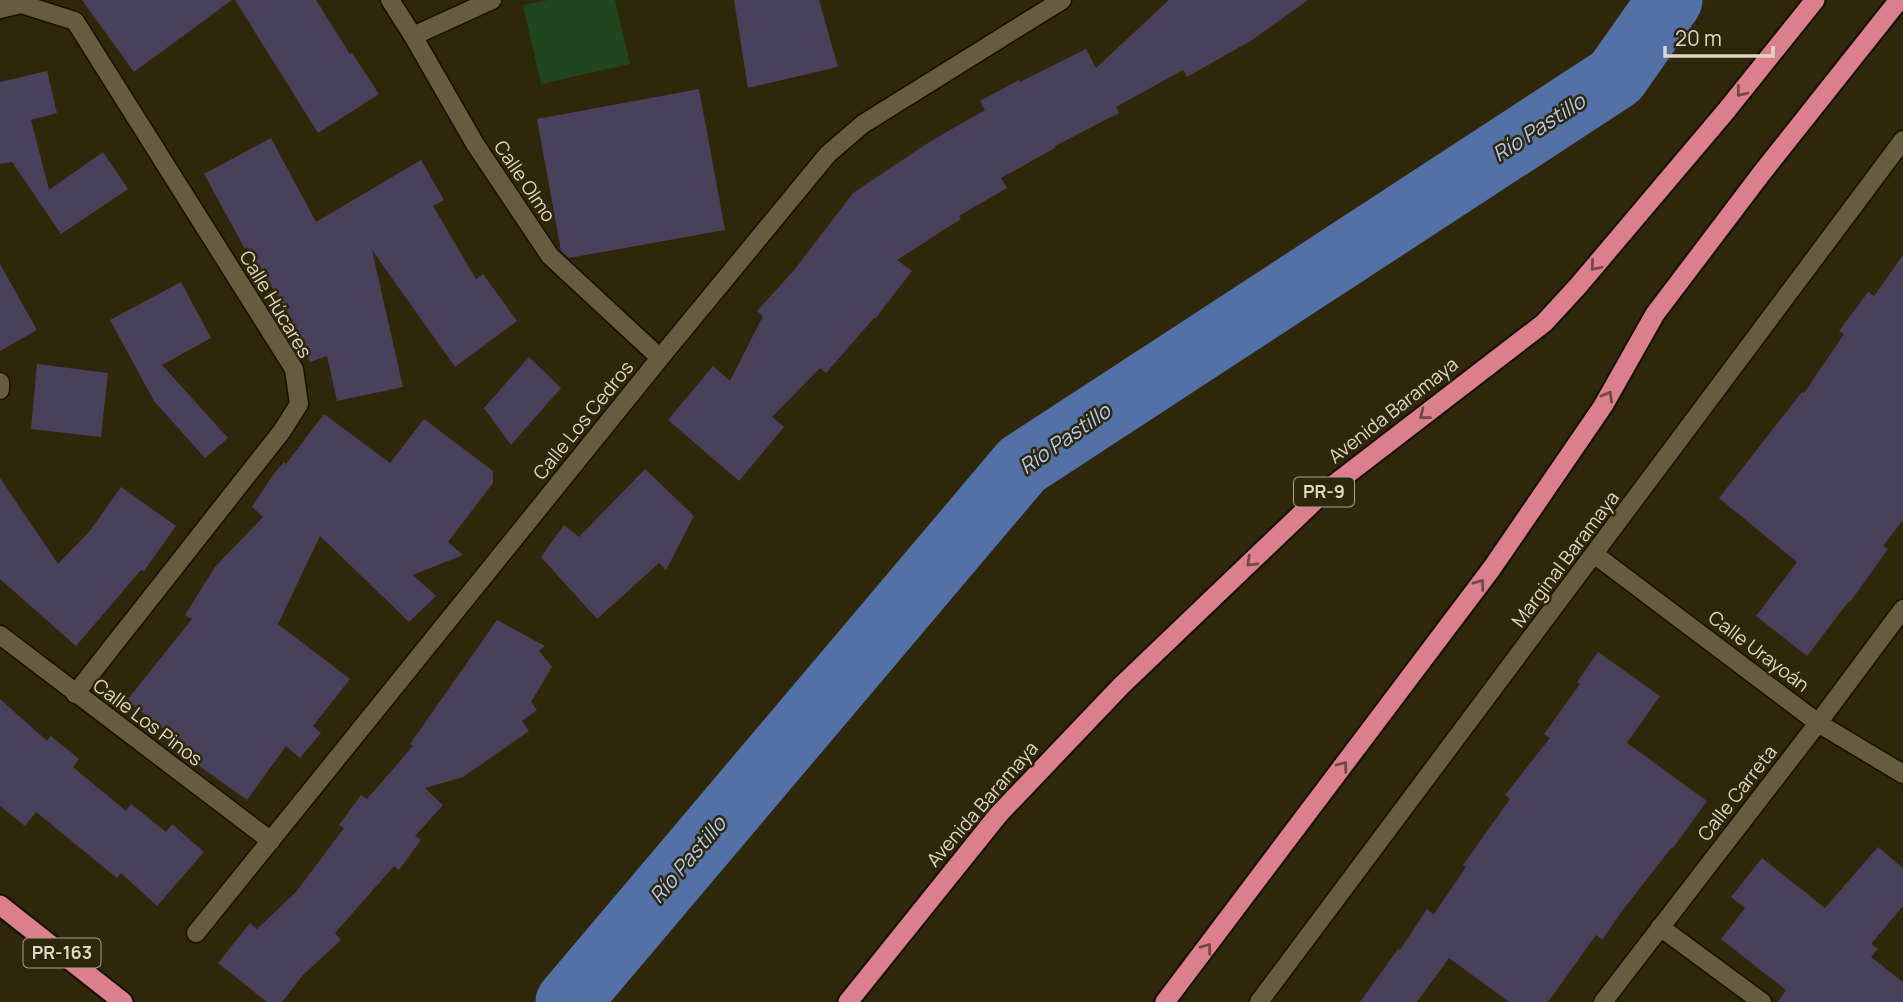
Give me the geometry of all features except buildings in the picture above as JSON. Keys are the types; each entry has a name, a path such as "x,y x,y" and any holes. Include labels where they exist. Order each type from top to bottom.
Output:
{"highway":[{"name":"Avenida Baramaya","path":"848,1002 999,814 1121,686 1323,493 1544,323 1726,111 1815,0"},
{"path":"1165,1002 1492,568 1603,406 1655,314 1761,174 1899,0"},
{"name":"PR-163","path":"0,905 123,1002"}],"street":[{"name":"Calle Olmo","path":"390,0 414,36 475,144 550,256 660,358"},
{"path":"414,36 492,0"},
{"name":"Calle Los Cedros","path":"196,933 660,358 828,155 863,124 1062,0"},
{"name":"Calle Húcares","path":"0,9 21,4 75,21 294,369 299,404 282,431 75,694"},
{"name":"Marginal Baramaya","path":"1259,1002 1903,140"},
{"path":"0,382 0,390"},
{"name":"Calle Urayoán","path":"1594,554 1818,723 1903,774"},
{"name":"Calle Carreta","path":"1603,1002 1903,608"},
{"name":"Calle Los Pinos","path":"0,635 271,841"},
{"path":"1660,927 1762,1002"}],"green space":[{"path":"548,0 615,0 630,64 541,84 523,5"}],"waterway":[{"name":"Río Pastillo","path":"568,1002 1022,465 1616,77 1670,0"}]}
